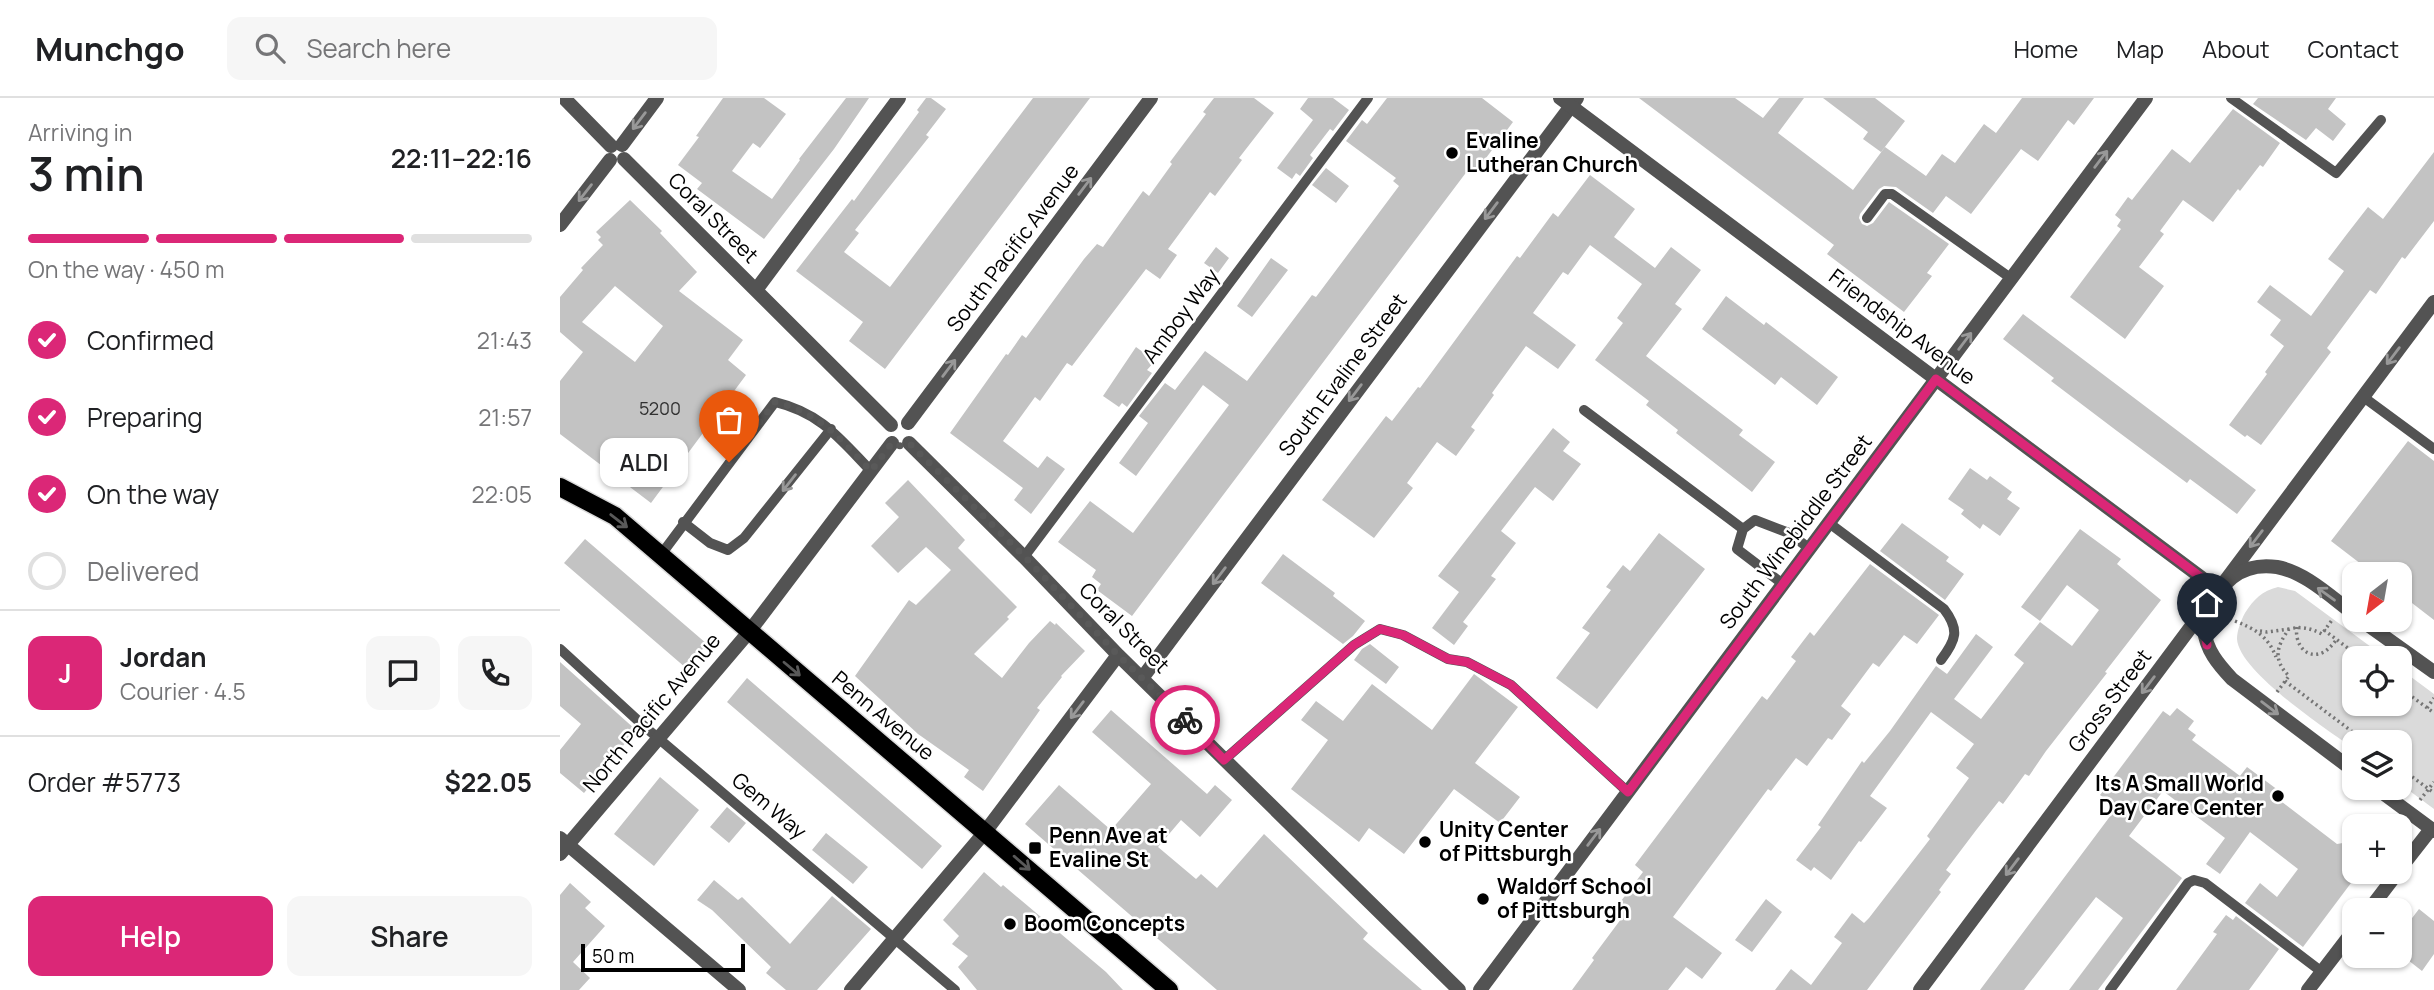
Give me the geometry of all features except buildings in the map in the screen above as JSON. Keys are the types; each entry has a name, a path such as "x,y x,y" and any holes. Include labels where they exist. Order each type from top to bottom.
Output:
{"main road":[{"name":"Penn Avenue","path":"560,487 615,516 1169,990"}],"street":[{"name":"Coral Street","path":"564,98 891,425"},
{"path":"560,225 657,98"},
{"path":"756,290 899,98"},
{"name":"South Pacific Avenue","path":"908,423 1152,98"},
{"name":"South Winebiddle Street","path":"1480,990 2146,98"},
{"name":"Friendship Avenue","path":"1569,101 2218,590"},
{"name":"South Evaline Street","path":"1143,677 1569,101"},
{"name":"Gross Street","path":"1920,990 2434,302"},
{"path":"897,421 908,423 912,430 909,443 899,446 892,443 887,432 891,425 897,421"},
{"path":"749,632 892,443"},
{"name":"Coral Street","path":"909,443 1024,556 1118,655 1459,990"},
{"path":"2342,605 2298,574 2277,567 2243,570 2218,590 2204,625 2207,645 2218,664 2232,679 2342,762"},
{"name":"North Pacific Avenue","path":"562,846 659,739 749,632"},
{"path":"2378,632 2434,672"},
{"path":"851,990 985,832 1118,655"},
{"path":"2392,800 2432,830 2412,855"},
{"path":"562,846 739,990"},
{"path":"2378,898 2389,884"},
{"path":"2308,990 2342,946"}],"lane":[{"name":"Amboy Way","path":"1024,556 1368,98"},
{"path":"2231,98 2336,173 2381,120"},
{"path":"1867,218 1885,194 1892,194 2012,279"},
{"path":"2362,396 2434,449"},
{"path":"660,556 775,402 799,408 831,429 871,471"},
{"path":"1584,410 1743,528"},
{"path":"683,522 710,544 728,550 744,538 831,429"},
{"path":"1783,584 1737,549 1743,528 1755,520 1789,533 1810,549"},
{"path":"1829,523 1944,608 1955,631 1953,644 1941,660"},
{"path":"1224,760 1354,645 1380,629 1403,635 1448,659 1467,662 1511,685 1628,792"},
{"name":"Gem Way","path":"560,649 659,739 955,990"},
{"path":"2110,990 2188,883 2194,880 2205,883 2322,972"}],"path":[{"path":"2235,621 2258,631 2297,627 2311,628 2322,634 2334,617"},
{"path":"2297,627 2295,636 2299,647 2308,653 2327,651 2337,639"},
{"path":"2277,659 2277,649 2289,629"},
{"path":"2324,630 2346,646"},
{"path":"2258,631 2273,648 2289,676 2276,694"},
{"path":"2285,681 2350,730"},
{"path":"2412,697 2434,713"},
{"path":"2427,708 2434,698"},
{"path":"2331,726 2336,719"},
{"path":"2412,777 2434,793"},
{"path":"2419,802 2434,782"}],"shaded area":[{"path":"2278,587 2295,591 2342,626 2342,632 2351,632 2370,646 2342,646 2342,716 2412,716 2412,678 2434,694 2434,809 2412,793 2412,730 2342,730 2342,740 2286,699 2252,667 2241,652 2237,636 2245,613 2259,596"}],"way so far":[{"path":"729,462 775,402 799,408 831,429 871,471 892,443 899,446 909,443 1185,720"}],"place":[{"name":"Evaline Lutheran Church","path":"1452,153"},
{"name":"ALDI","path":"729,462"},
{"name":"Its A Small World Day Care Center","path":"2278,796"},
{"name":"Unity Center of Pittsburgh","path":"1425,842"},
{"name":"Penn Ave at Evaline St","path":"1035,848"},
{"name":"Waldorf School of Pittsburgh","path":"1483,899"},
{"name":"Boom Concepts","path":"1010,924"}],"route":[{"path":"1185,720 1224,760 1354,645 1380,629 1403,635 1448,659 1467,662 1496,675 1511,685 1628,792 1936,379 2218,590 2204,625 2207,645"}]}
